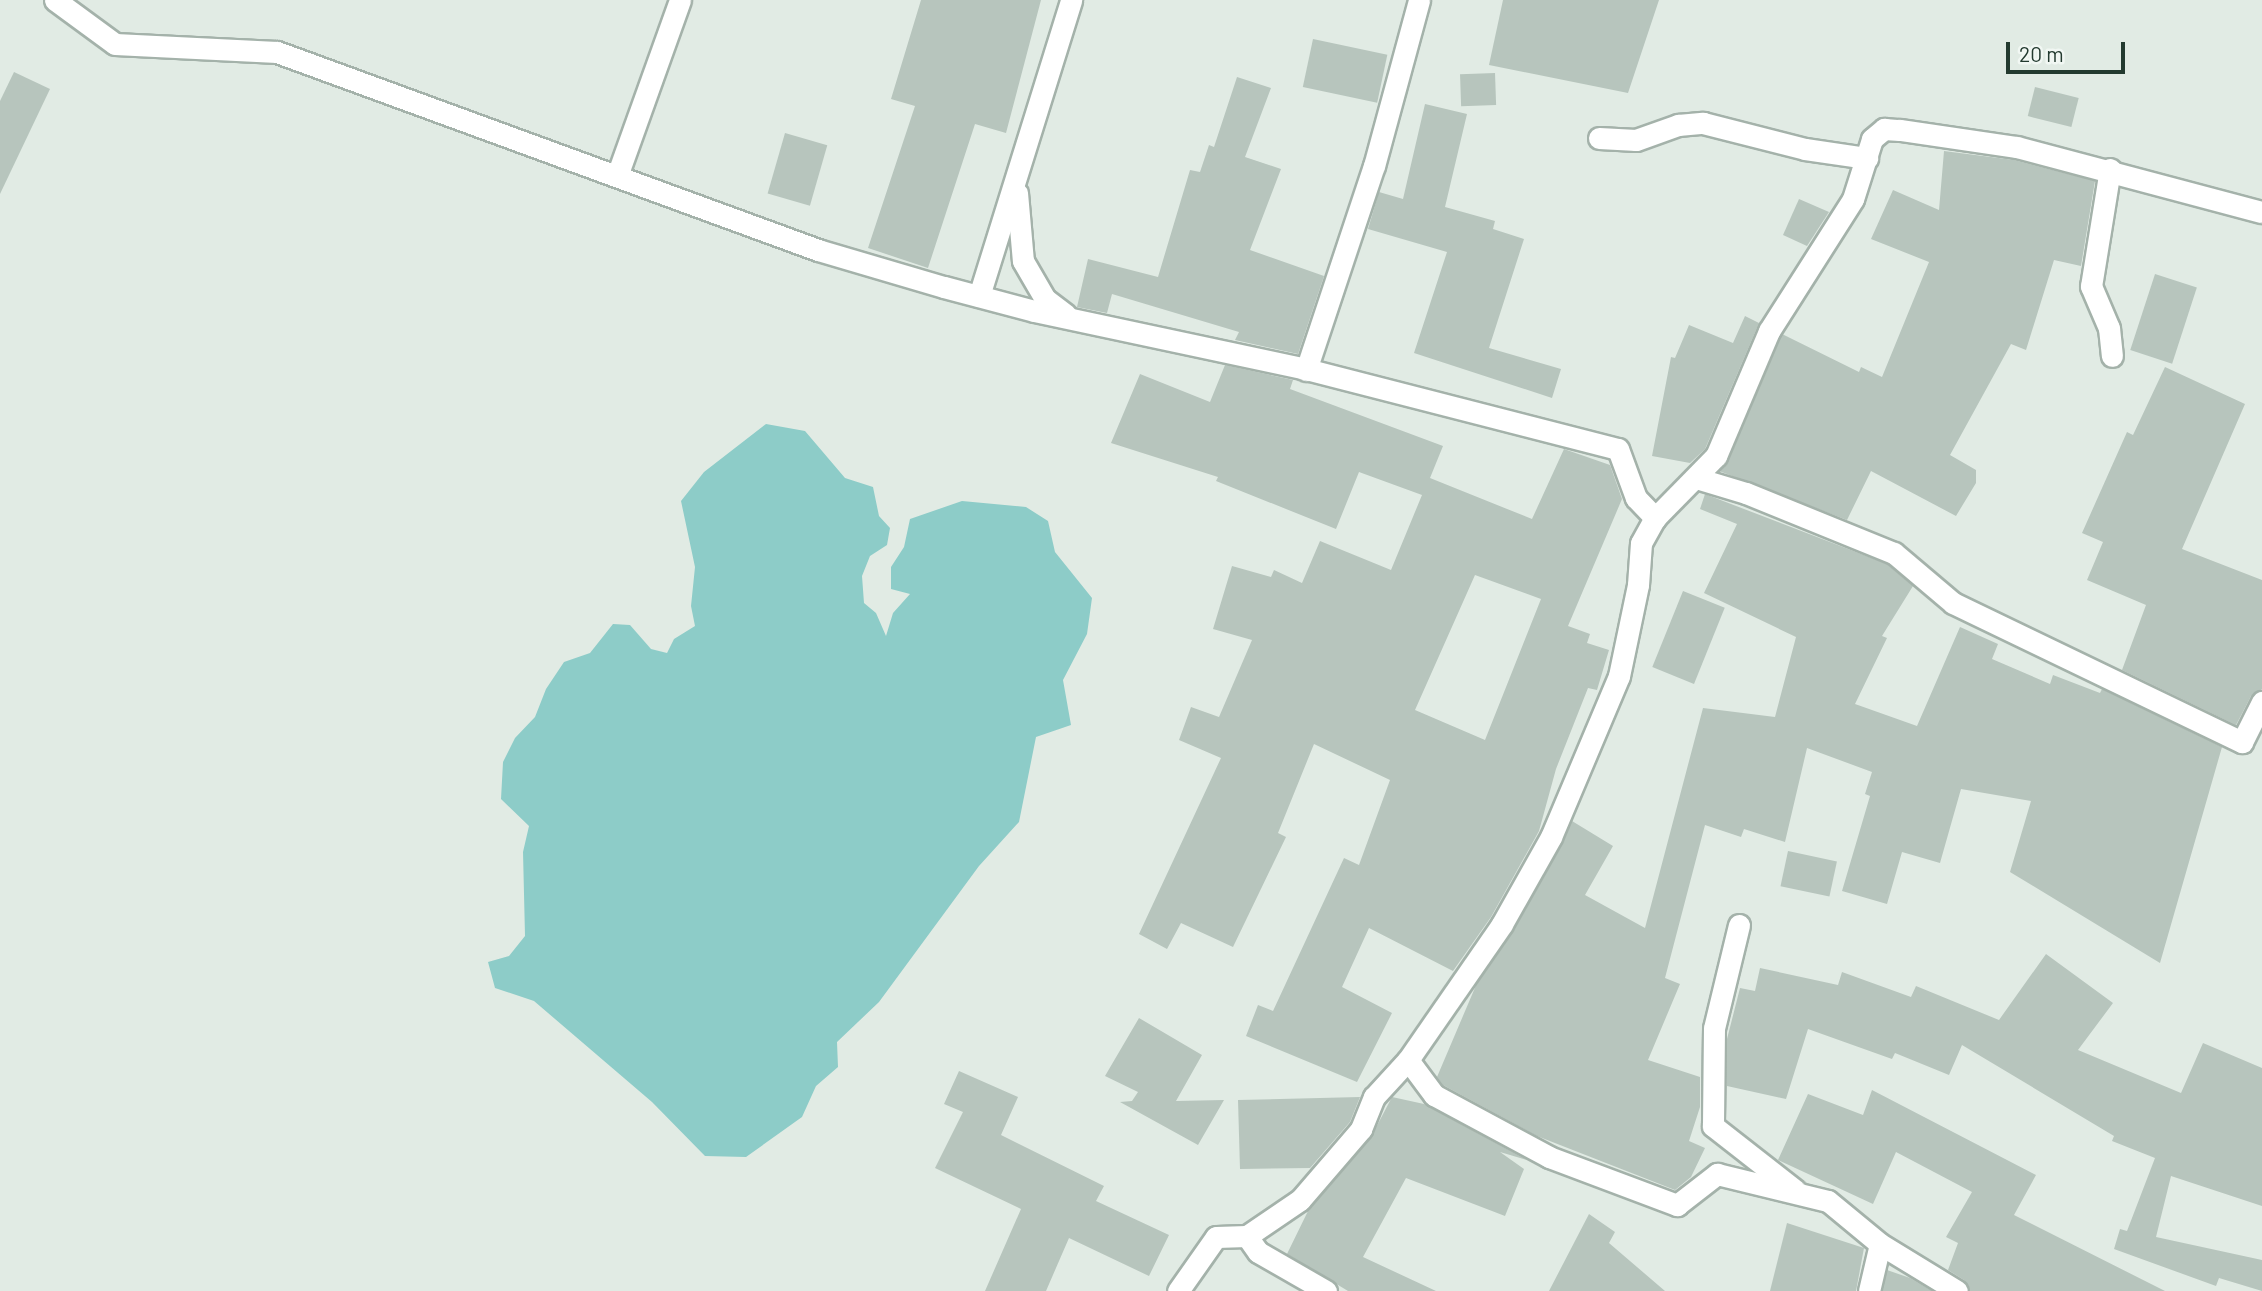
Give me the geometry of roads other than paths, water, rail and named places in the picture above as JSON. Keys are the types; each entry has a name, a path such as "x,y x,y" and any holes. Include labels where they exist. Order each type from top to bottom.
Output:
{"street":[{"path":"55,0 115,44 277,52 818,250 1070,319 1306,370 1618,449 1636,498 1654,518"},
{"path":"617,176 680,0"},
{"path":"979,296 1071,0"},
{"path":"1306,370 1374,166 1419,0"},
{"path":"1599,138 1636,141 1678,125 1703,123 1805,149 1867,158"},
{"path":"1178,1291 1216,1237 1247,1236 1300,1200 1361,1129 1374,1097 1408,1060 1502,924 1550,837 1619,676 1638,585 1641,543 1654,518 1716,456 1769,331 1779,322 1853,199 1872,139 1884,130 1900,130 2017,147 2110,169 2262,212"},
{"path":"1019,166 1017,214 1023,261 1045,299 1070,319"},
{"path":"2110,169 2091,286 2109,328 2112,356"},
{"path":"1696,478 1746,493 1894,553 1953,603 2242,742 2262,702"},
{"path":"1739,925 1714,1028 1713,1126 1802,1195"},
{"path":"1408,1060 1434,1095 1537,1151 1677,1205 1717,1174 1828,1201 1880,1244 1957,1291"},
{"path":"1247,1236 1258,1252 1326,1291"},
{"path":"1869,1291 1880,1244"}],"water":[{"path":"766,424 805,431 845,478 873,487 879,516 890,528 887,545 870,556 862,576 864,603 876,613 886,636 893,613 910,594 891,589 891,567 904,547 910,519 962,501 1026,507 1048,521 1055,552 1092,598 1087,634 1063,680 1071,725 1036,737 1019,822 979,866 879,1002 837,1042 838,1067 816,1086 802,1117 746,1157 705,1156 652,1102 534,1001 495,988 488,962 509,956 525,936 523,852 529,826 501,799 503,762 515,738 535,717 546,689 564,662 590,653 613,624 630,625 651,649 667,653 674,639 695,626 691,606 695,567 681,501 704,472"}]}
